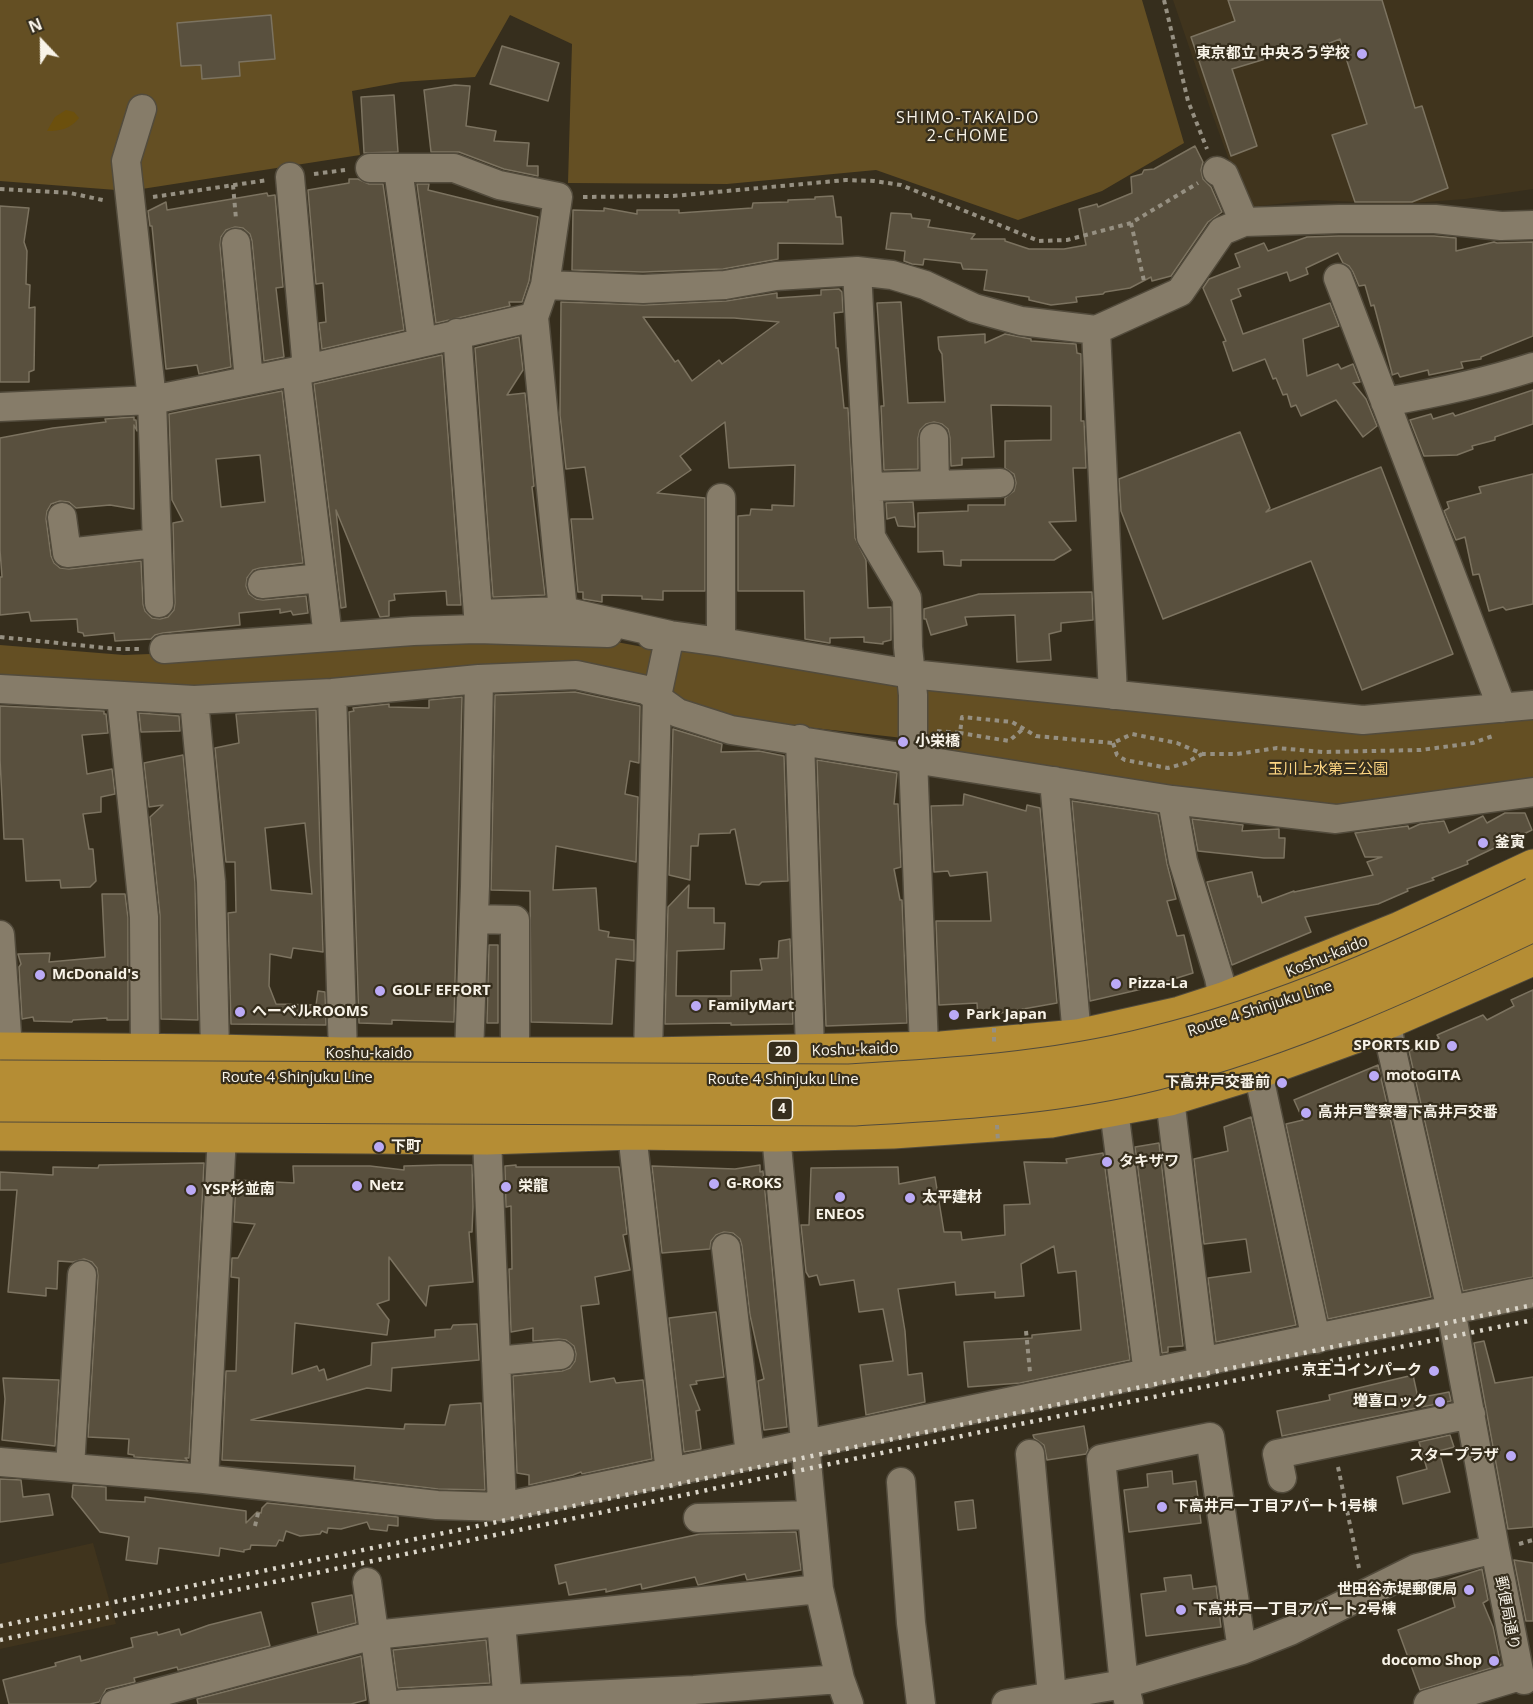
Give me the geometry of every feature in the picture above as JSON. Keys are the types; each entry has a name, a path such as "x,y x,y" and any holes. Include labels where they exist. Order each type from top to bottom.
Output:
{"highway":[{"name":"Koshu-kaido","path":"3,1058 145,1050 343,1054 648,1054 810,1051 924,1048 1077,1036 1180,1013 1223,999 1400,928 1533,866"},
{"name":"Route 4 Shinjuku Line","path":"3,1058 849,1081 977,1073 1060,1063 1150,1044 1242,1018 1334,985 1419,949 1533,894"},
{"name":"Route 4 Shinjuku Line","path":"0,1105 855,1109 968,1103 1066,1091 1156,1073 1249,1047 1356,1006 1533,925"},
{"path":"0,1134 487,1138 632,1133 776,1135 893,1132 1051,1121 1170,1099 1258,1072 1354,1038 1533,958"}],"street":[{"path":"142,110 126,161 152,400 159,603"},
{"path":"370,168 454,168 499,185 558,197 545,285 534,317 563,610"},
{"path":"398,169 422,342"},
{"path":"1217,171 1224,175 1244,222"},
{"path":"290,177 302,370 328,637"},
{"path":"545,285 643,289 725,285 776,276 857,271 892,275 925,285 974,308 1021,321 1096,330 1150,307 1180,291 1222,231 1244,222 1436,219 1501,226 1533,225"},
{"path":"236,243 249,380"},
{"path":"857,271 871,537 907,598 913,694 913,757 924,1048"},
{"path":"1338,278 1502,708"},
{"path":"0,407 152,400 302,370 534,317"},
{"path":"1096,330 1113,695"},
{"path":"457,333 478,614 563,610 670,635 911,674 1363,720 1533,705"},
{"path":"1385,402 1487,382 1533,367"},
{"path":"934,438 935,485"},
{"path":"869,487 999,483"},
{"path":"721,498 721,642"},
{"path":"62,518 67,553 156,543"},
{"path":"262,584 321,578"},
{"path":"164,649 477,629 670,635"},
{"path":"648,1054 657,696 670,635"},
{"path":"0,689 194,700 332,693 479,680 576,675 646,690 678,713 731,730 913,757 1172,800 1336,819 1533,792"},
{"path":"469,1054 479,680"},
{"path":"332,693 343,1054"},
{"path":"121,697 144,917 145,1050"},
{"path":"194,700 211,882 214,1050"},
{"path":"800,740 810,1051"},
{"path":"1054,781 1077,1036"},
{"path":"1172,800 1183,861 1219,978 1223,999"},
{"path":"474,919 515,920 515,1054"},
{"path":"0,935 3,1058"},
{"name":"郵便局通り","path":"1387,1023 1390,1047 1451,1310 1471,1414 1517,1689"},
{"path":"1258,1072 1316,1339"},
{"path":"1170,1099 1202,1363"},
{"path":"1114,1110 1148,1374"},
{"path":"632,1133 670,1473"},
{"path":"204,1479 222,1135"},
{"path":"402,1704 845,1691 819,1589 776,1135"},
{"path":"487,1138 502,1507"},
{"path":"726,1248 750,1455"},
{"path":"70,1467 82,1275"},
{"path":"0,1462 204,1479 437,1505 502,1507 1533,1293"},
{"path":"496,1361 560,1355"},
{"path":"1282,1479 1277,1454 1471,1414"},
{"path":"1126,1694 1101,1459 1210,1437 1242,1650"},
{"path":"1030,1454 1052,1696"},
{"path":"901,1482 911,1623 921,1704"},
{"path":"698,1518 813,1515"},
{"path":"1006,1704 1052,1696 1126,1694 1290,1631 1417,1568 1494,1550"},
{"path":"367,1582 384,1704"},
{"path":"115,1704 374,1635 819,1589"},
{"path":"501,1622 508,1701"},
{"path":"1428,1704 1517,1689"}],"path":[{"path":"558,197 673,196 846,180 874,181 901,185 1039,241 1067,240 1131,223 1217,171 1188,101 1164,0"},
{"path":"0,189 70,193 110,201 370,168"},
{"path":"233,185 236,243"},
{"path":"1131,223 1150,307"},
{"path":"0,637 116,650"},
{"path":"959,743 962,717 1012,722 1036,736 1113,743 1132,734 1177,743 1203,754 1237,754 1277,748 1323,752 1421,750 1473,743 1494,735"},
{"path":"936,731 1009,741 1023,729"},
{"path":"1113,743 1117,755 1125,760 1168,768 1186,763 1203,754"},
{"path":"1026,1331 1032,1397"},
{"path":"1332,1443 1365,1593"}],"shaded area":[{"name":"東京都立 中央ろう学校","path":"1173,0 1533,0 1533,189 1465,199 1401,204 1315,200 1250,207 1232,168"},
{"path":"66,110 74,112 79,118 64,129 47,131 55,117"},
{"path":"93,1543 116,1624 0,1649 0,1564"}],"green space":[{"path":"0,0 1142,0 1184,143 1102,191 1018,220 876,170 727,184 568,183 572,44 510,15 475,77 401,82 352,91 360,155 129,191 0,181"},
{"path":"590,637 659,650 652,683 280,691 0,681 0,645 124,655"},
{"path":"682,642 902,688 903,738 734,719 667,693"},
{"name":"玉川上水第三公園","path":"921,689 1243,717 1533,711 1533,788 1357,814 933,749 921,741"}],"building":[{"path":"1228,0 1382,0 1415,108 1422,106 1448,188 1412,202 1355,202 1332,135 1367,124 1340,39 1304,53 1302,48 1232,69 1257,146 1231,156 1191,37 1235,21"},
{"path":"271,15 275,59 239,62 240,76 202,79 201,65 181,66 177,23"},
{"path":"502,46 559,63 548,101 490,84"},
{"path":"455,85 470,86 466,126 496,131 494,141 529,143 527,166 538,166 538,176 504,169 459,152 431,152 424,90"},
{"path":"394,95 398,152 364,153 361,97"},
{"path":"1195,146 1203,162 1201,170 1203,179 1211,187 1222,212 1208,222 1171,276 1152,281 1151,277 1130,288 1076,297 1077,302 1051,305 1029,300 1029,297 984,290 987,270 963,269 961,263 924,259 923,265 912,264 904,261 905,251 886,249 891,213 911,214 912,218 930,220 928,227 975,234 971,239 1005,239 1005,241 1029,249 1064,249 1086,245 1079,209 1097,204 1098,207 1132,193 1131,177 1142,174 1144,170 1154,169"},
{"path":"349,179 358,179 369,184 383,184 404,330 322,349 319,323 326,322 323,283 316,284 308,190 349,183"},
{"path":"417,184 429,184 428,190 538,217 529,281 522,302 509,302 510,306 436,323"},
{"path":"267,193 268,196 275,195 283,287 276,288 284,357 264,361 252,241 250,234 243,228 235,227 226,230 221,237 220,245 231,367 199,374 197,365 166,369 152,226 150,226 148,211 166,202 167,210"},
{"path":"833,196 836,217 841,217 843,244 778,243 778,259 723,269 643,272 572,270 573,210 604,211 604,208 637,214 637,210 679,210 679,213 752,208 753,203 788,202 788,200"},
{"path":"0,206 29,208 24,242 27,251 26,284 30,285 29,308 35,307 34,370 29,372 29,382 0,382"},
{"path":"1307,237 1456,238 1456,251 1494,242 1533,242 1533,336 1481,357 1481,359 1461,362 1463,368 1429,375 1428,370 1400,377 1398,373 1392,375 1374,305 1371,306 1365,285 1359,286 1353,272 1343,263 1338,253 1306,268 1308,274 1290,281 1287,272 1238,289 1241,296 1231,300 1243,334 1330,303 1339,326 1303,339 1307,376 1338,364 1341,369 1353,364 1360,382 1353,383 1366,399 1377,426 1363,437 1336,400 1301,416 1296,405 1291,407 1287,394 1283,395 1265,359 1233,371 1223,342 1226,341 1203,288 1209,279 1240,267 1235,254 1264,243 1268,251"},
{"path":"839,289 842,292 843,312 834,313 844,408 848,408 855,538 866,560 868,608 891,607 891,640 883,644 864,642 864,637 830,638 830,643 805,639 804,591 738,591 738,516 750,515 751,509 772,510 772,505 794,506 795,465 729,468 725,422 680,456 691,470 657,493 705,498 705,591 663,591 663,600 642,599 642,596 602,595 602,602 583,599 583,592 578,592 571,519 593,519 585,467 566,469 560,415 561,302 644,305 726,301 777,293 777,298 821,295 821,290","holes":["643,317 734,318 779,322 722,364 719,360 692,381 678,360 675,362"]},
{"path":"901,302 908,403 945,402 942,354 938,337 985,334 985,343 1005,334 1031,339 1031,341 1076,344 1077,353 1081,354 1081,421 1084,421 1086,468 1073,468 1076,521 1049,522 1071,550 1054,560 961,560 961,566 944,565 943,551 918,552 918,513 968,511 968,505 1005,505 1005,498 1014,491 1016,483 1014,474 1005,468 1005,441 1051,440 1051,406 991,405 994,457 962,458 962,465 951,466 948,429 934,422 926,424 920,430 918,438 918,469 884,470 881,406 884,406 877,303"},
{"path":"519,337 523,370 507,395 525,393 534,486 532,487 545,595 493,597 475,348"},
{"path":"442,355 461,605 447,605 446,591 394,594 395,600 389,601 389,616 380,617 336,510 346,607 341,608 314,384"},
{"path":"1533,390 1533,424 1495,437 1495,440 1472,446 1473,449 1457,455 1424,456 1410,420 1431,414 1433,419 1453,413 1455,416"},
{"path":"282,391 303,563 253,570 247,578 246,586 249,594 256,599 306,596 308,613 293,615 291,611 280,613 280,609 239,613 240,625 163,633 151,639 115,641 114,633 84,636 83,633 78,632 77,619 31,621 29,612 0,615 0,577 2,577 0,438 53,428 106,422 105,419 134,417 137,431 134,425 134,509 110,505 76,508 69,502 60,501 51,504 46,519 51,556 60,568 69,569 141,561 145,611 152,618 160,619 168,617 174,610 173,523 183,521 172,500 169,414","holes":["260,455 265,502 221,507 216,459"]},
{"path":"1240,432 1270,508 1266,512 1381,467 1453,654 1362,690 1311,561 1163,619 1121,511 1119,479"},
{"path":"1533,474 1533,604 1489,611 1479,574 1473,575 1465,537 1456,540 1444,511 1449,508 1447,502 1481,493 1479,487"},
{"path":"913,502 915,527 898,526 895,517 887,519 886,503"},
{"path":"1092,592 1093,620 1061,623 1061,631 1049,634 1051,660 1017,662 1015,615 965,617 967,625 931,635 926,619 924,619 924,609 979,594"},
{"path":"575,692 640,706 639,763 630,761 625,794 638,797 636,862 556,846 553,890 596,888 599,930 609,932 608,937 634,940 634,961 616,959 612,1024 531,1022 530,891 491,890 495,695"},
{"path":"462,697 454,1022 392,1020 392,1024 359,1023 349,712 354,711 353,708 389,704 389,707 429,708 429,700"},
{"path":"0,706 104,711 106,714 108,733 82,735 87,774 112,769 115,794 101,797 101,812 83,814 89,849 93,849 96,881 90,887 61,888 60,880 26,881 23,839 4,839"},
{"path":"316,710 323,952 293,948 291,958 270,954 269,986 276,1004 316,1005 318,991 325,992 326,1025 231,1024 228,913 236,912 235,862 226,862 215,748 239,743 236,714","holes":["305,823 312,894 271,890 265,828"]},
{"path":"139,713 179,716 180,731 141,732"},
{"path":"673,729 722,744 721,752 759,751 784,756 788,881 762,882 759,885 746,884 735,829 730,833 699,834 698,846 691,846 690,880 669,875"},
{"path":"183,755 195,883 198,1020 161,1019 160,915 150,817 163,805 149,807 144,763"},
{"path":"817,760 897,773 894,804 898,804 901,867 894,869 900,900 902,900 907,1023 826,1026"},
{"path":"964,794 1026,811 1027,805 1040,808 1057,1003 978,1017 977,1003 939,1005 936,921 991,921 987,872 950,876 948,871 934,872 931,806 963,805"},
{"path":"1072,801 1158,814 1176,899 1167,901 1177,936 1184,935 1193,973 1142,989 1090,1001"},
{"path":"1505,813 1525,813 1532,830 1467,861 1468,864 1432,878 1434,880 1407,889 1408,891 1378,904 1305,917 1311,932 1232,965 1207,882 1252,872 1258,897 1260,896 1262,903 1294,891 1373,875 1367,862 1382,857 1365,857 1355,833 1408,826 1409,829 1420,824 1444,821 1449,833 1483,816 1487,823"},
{"path":"1192,819 1243,825 1242,831 1279,829 1279,838 1285,838 1284,858 1198,851"},
{"path":"689,885 688,908 714,908 714,923 725,923 724,949 677,951 676,996 731,996 731,971 762,970 760,959 778,958 779,941 790,939 793,1024 665,1024 668,907"},
{"path":"102,894 125,894 128,918 128,1020 107,1020 107,1018 73,1020 72,1022 34,1021 33,1017 22,1019 19,967 21,964 18,954 50,953 49,962 105,957"},
{"path":"489,945 498,945 498,1023 487,1023"},
{"path":"1533,990 1533,1277 1463,1291 1409,1051 1439,1038 1437,1035 1483,1015 1487,1020 1514,1006 1511,1000"},
{"path":"1378,1065 1431,1297 1328,1319 1286,1124 1303,1120 1294,1100"},
{"path":"1251,1117 1296,1325 1216,1342 1208,1278 1251,1272 1246,1239 1204,1244 1194,1159 1228,1151 1224,1127"},
{"path":"1159,1143 1183,1346 1168,1347 1168,1352 1162,1353 1135,1147"},
{"path":"1103,1153 1130,1360 1020,1383 968,1387 964,1342 1032,1338 1032,1335 1081,1330 1076,1271 1058,1273 1054,1246 1021,1264 1024,1296 995,1298 995,1292 956,1295 955,1282 898,1289 905,1331 908,1375 922,1373 925,1402 866,1415 860,1365 893,1361 883,1309 859,1312 854,1280 820,1285 817,1275 809,1277 806,1272 801,1225 809,1225 811,1168 898,1167 899,1184 935,1177 944,1232 961,1232 962,1240 1005,1235 1004,1205 1030,1204 1024,1162 1067,1163 1066,1159"},
{"path":"204,1163 189,1458 185,1458 188,1461 134,1457 128,1454 129,1439 88,1437 97,1268 92,1262 84,1259 73,1262 58,1261 57,1289 46,1288 46,1296 8,1292 17,1190 0,1190 0,1172 53,1175 53,1167 98,1168 99,1165"},
{"path":"472,1165 472,1232 469,1232 473,1282 429,1286 426,1306 389,1257 389,1300 377,1304 389,1320 387,1335 295,1323 292,1374 317,1366 319,1371 324,1369 327,1380 371,1365 372,1343 435,1337 435,1330 451,1329 453,1325 477,1324 479,1360 392,1368 391,1391 367,1388 251,1420 404,1429 405,1424 445,1425 450,1405 481,1403 485,1490 438,1489 354,1479 355,1466 222,1460 226,1371 236,1371 239,1278 231,1277 232,1258 238,1258 255,1224 234,1222 236,1180 294,1183 293,1166 370,1166 404,1170 404,1166"},
{"path":"516,1165 516,1167 619,1167 627,1234 623,1235 630,1270 595,1277 599,1304 581,1306 590,1382 614,1378 616,1383 643,1380 652,1459 582,1474 581,1472 529,1485 529,1475 517,1473 513,1376 562,1371 570,1368 575,1361 576,1354 574,1346 566,1340 533,1341 533,1328 511,1332 509,1269 512,1269 511,1206 506,1207 505,1166"},
{"path":"760,1165 760,1172 763,1171 787,1427 764,1430 758,1381 764,1379 750,1315 740,1239 733,1233 724,1232 716,1235 711,1241 710,1249 662,1253 652,1166 735,1169"},
{"path":"716,1312 724,1377 696,1381 697,1384 690,1385 700,1410 696,1411 701,1449 684,1452 669,1318"},
{"name":"スタープラザ","path":"1484,1341 1495,1383 1533,1377 1533,1527 1508,1529 1474,1343"},
{"path":"1413,1375 1418,1398 1449,1392 1451,1401 1282,1436 1277,1411 1330,1400 1329,1395"},
{"path":"3,1378 59,1380 55,1446 2,1440 5,1399"},
{"path":"1084,1426 1088,1450 1086,1454 1047,1460 1044,1445 1033,1435"},
{"path":"1450,1435 1454,1447 1439,1451 1450,1492 1403,1504 1397,1477 1427,1469 1419,1442"},
{"name":"下高井戸一丁目アパート1号棟","path":"1172,1471 1173,1484 1196,1481 1201,1523 1129,1532 1124,1490 1148,1487 1147,1474"},
{"path":"0,1479 21,1480 23,1497 49,1494 53,1515 0,1522"},
{"path":"73,1485 106,1487 106,1500 145,1502 145,1497 246,1511 246,1523 257,1512 261,1513 267,1503 398,1517 398,1526 388,1525 387,1531 370,1529 367,1522 341,1529 328,1528 327,1533 322,1531 320,1534 300,1536 286,1531 283,1541 279,1540 276,1546 251,1545 250,1549 244,1552 220,1548 219,1556 159,1548 157,1564 126,1560 129,1537 100,1532 72,1497"},
{"path":"973,1500 976,1528 958,1530 955,1502"},
{"path":"796,1532 801,1570 747,1580 745,1574 698,1585 695,1577 642,1589 641,1584 606,1592 606,1589 569,1595 566,1582 559,1584 555,1565 700,1534"},
{"path":"1514,1560 1533,1563 1533,1621 1526,1621"},
{"path":"1482,1569 1488,1600 1483,1603 1493,1627 1501,1665 1420,1690 1398,1630 1455,1607 1448,1580"},
{"name":"下高井戸一丁目アパート2号棟","path":"1191,1575 1193,1589 1216,1586 1221,1627 1146,1636 1141,1594 1166,1591 1164,1578"},
{"path":"352,1595 356,1623 318,1633 312,1603"},
{"path":"261,1612 270,1646 178,1670 177,1667 134,1678 135,1682 106,1689 99,1702 90,1704 9,1704 3,1680 56,1666 55,1663 80,1656 81,1661 133,1647 131,1638 157,1632 158,1635 179,1629 181,1635 209,1625"},
{"path":"486,1640 490,1683 398,1688 393,1650"},
{"path":"361,1656 366,1700 351,1704 198,1704 197,1699"}],"railway":[{"path":"0,1626 1533,1305"},
{"path":"0,1640 976,1433 1533,1320"}],"place":[{"name":"東京都立 中央ろう学校","path":"1362,54"},
{"name":"小栄橋","path":"903,742"},
{"name":"釜寅","path":"1483,843"},
{"name":"McDonald's","path":"40,975"},
{"name":"Pizza-La","path":"1116,984"},
{"name":"GOLF EFFORT","path":"380,991"},
{"name":"FamilyMart","path":"696,1006"},
{"name":"へーベルROOMS","path":"240,1012"},
{"name":"Park Japan","path":"954,1015"},
{"name":"SPORTS KID","path":"1452,1046"},
{"name":"motoGITA","path":"1374,1076"},
{"name":"下高井戸交番前","path":"1282,1083"},
{"name":"高井戸警察署下高井戸交番","path":"1306,1113"},
{"name":"下町","path":"379,1147"},
{"name":"タキザワ","path":"1107,1162"},
{"name":"G-ROKS","path":"714,1184"},
{"name":"Netz","path":"357,1186"},
{"name":"栄龍","path":"506,1187"},
{"name":"YSP杉並南","path":"191,1190"},
{"name":"ENEOS","path":"840,1197"},
{"name":"太平建材","path":"910,1198"},
{"name":"京王コインパーク","path":"1434,1371"},
{"name":"増喜ロック","path":"1440,1402"},
{"name":"スタープラザ","path":"1511,1456"},
{"name":"下高井戸一丁目アパート1号棟","path":"1162,1507"},
{"name":"世田谷赤堤郵便局","path":"1469,1590"},
{"name":"下高井戸一丁目アパート2号棟","path":"1181,1610"},
{"name":"docomo Shop","path":"1494,1661"}],"district":[{"name":"SHIMO-TAKAIDO 2-CHOME","path":"968,127"}]}
